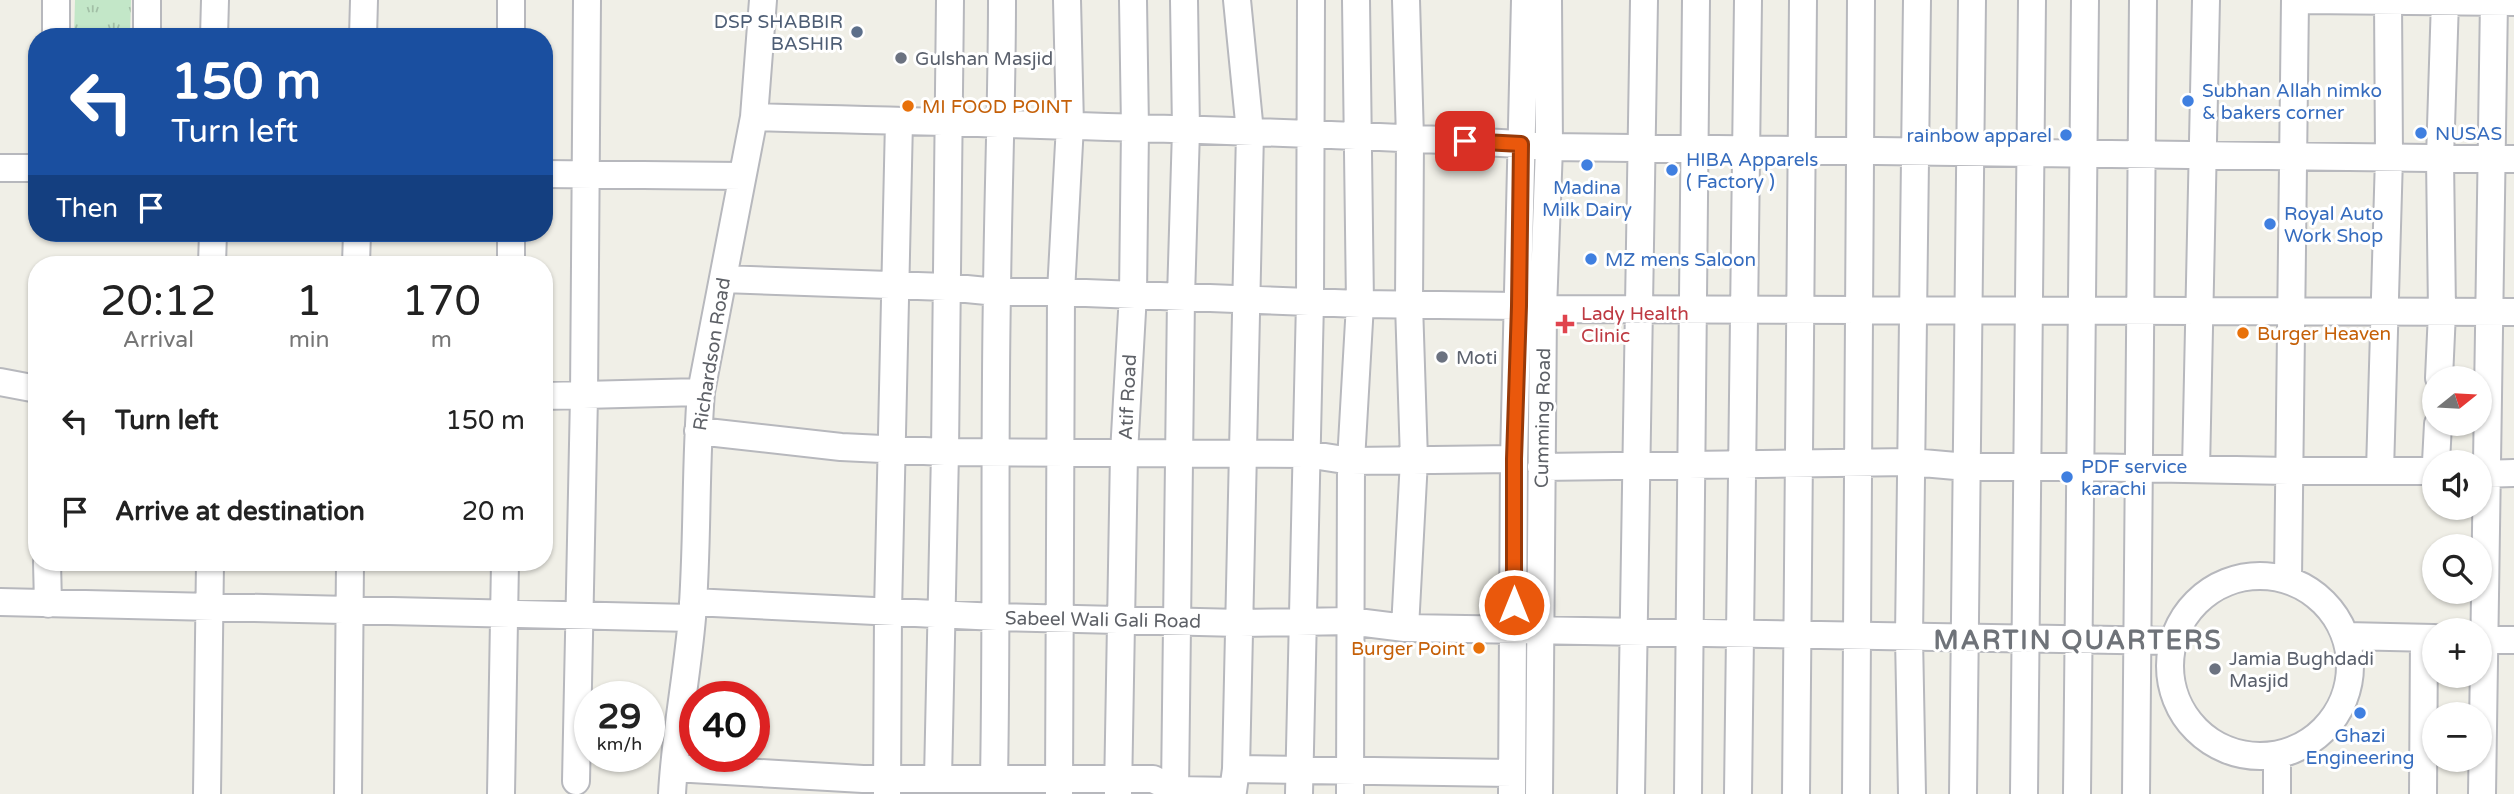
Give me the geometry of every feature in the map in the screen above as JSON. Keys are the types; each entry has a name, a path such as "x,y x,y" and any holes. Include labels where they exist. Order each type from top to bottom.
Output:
{"street":[{"path":"56,0 56,28"},
{"path":"147,0 147,28"},
{"path":"214,28 215,0"},
{"path":"363,28 364,0"},
{"path":"511,0 511,28"},
{"path":"576,781 584,396 587,0"},
{"name":"Richardson Road","path":"673,794 692,610 701,393 754,117 763,0"},
{"path":"938,779 950,0"},
{"path":"984,784 997,617 997,292 1002,123 1002,0"},
{"path":"1059,787 1058,617 1062,453 1060,292 1070,125 1067,0"},
{"name":"Atif Road","path":"1118,786 1124,453 1133,294 1133,0"},
{"path":"1175,790 1181,297 1186,130 1184,0"},
{"path":"1234,785 1250,132 1237,0"},
{"path":"1299,782 1310,301 1311,0"},
{"path":"1350,783 1352,461 1360,304 1356,0"},
{"path":"1405,628 1414,460 1409,304 1410,138 1406,0"},
{"name":"Cumming Road","path":"1525,0 1521,144 1541,467 1538,794"},
{"name":"Cumming Road","path":"1512,784 1514,459 1549,147 1548,0"},
{"path":"1631,794 1644,0"},
{"path":"1688,794 1696,0"},
{"path":"1738,794 1748,0"},
{"path":"1796,794 1804,0"},
{"path":"1856,794 1861,0"},
{"path":"1912,794 1909,638 1917,0"},
{"path":"1963,794 1972,0"},
{"path":"2024,794 2032,0"},
{"path":"2077,794 2085,0"},
{"path":"2136,794 2143,0"},
{"path":"2196,470 2206,0"},
{"path":"2288,579 2295,0"},
{"path":"2304,0 2501,1 2502,312 2487,450"},
{"path":"2380,471 2389,157 2388,1"},
{"path":"2440,366 2442,312 2440,158 2445,1"},
{"path":"754,117 1312,134 1549,147 2503,159"},
{"path":"887,787 888,612 899,121"},
{"path":"0,168 28,169"},
{"path":"553,174 742,176"},
{"path":"723,279 946,287 997,292 1133,294 1360,304 1744,310 2502,312"},
{"path":"0,382 28,387"},
{"path":"553,396 701,393"},
{"path":"698,431 841,447 945,452 1306,454 1352,461 1514,459"},
{"path":"1541,467 1911,462 1967,467 2422,471"},
{"path":"2492,473 2514,472"},
{"path":"2482,618 2483,520"},
{"path":"47,571 48,604"},
{"path":"208,794 210,571"},
{"path":"348,794 350,571"},
{"path":"501,794 505,571"},
{"path":"2260,575 2288,579 2313,592 2333,612 2346,636 2351,667 2345,698 2330,724 2306,745 2277,756 2247,756 2218,746 2193,727 2177,701 2170,672 2173,641 2185,615 2205,593 2241,578 2260,575"},
{"name":"Sabeel Wali Gali Road","path":"0,603 580,615 692,610 942,612 997,617 1240,623 1349,621 1405,628 1541,632 2173,641"},
{"path":"2346,636 2422,638"},
{"path":"2492,639 2514,640"},
{"path":"2423,794 2427,688"},
{"path":"2482,688 2482,794"},
{"path":"2277,756 2277,794"},
{"path":"674,768 887,787 938,779 1059,787 1118,786 1153,779 1175,790 1299,782 1512,784"}],"green space":[{"path":"75,0 131,0 130,28 74,28"}],"place":[{"name":"DSP SHABBIR BASHIR","path":"857,32"},
{"name":"Gulshan Masjid","path":"901,58"},
{"name":"Subhan Allah nimko & bakers corner","path":"2188,101"},
{"name":"MI FOOD POINT","path":"908,106"},
{"name":"NUSAS","path":"2421,133"},
{"name":"rainbow apparel","path":"2066,135"},
{"name":"Madina Milk Dairy","path":"1587,165"},
{"name":"HIBA Apparels ( Factory )","path":"1672,170"},
{"name":"Royal Auto Work Shop","path":"2270,224"},
{"name":"MZ mens Saloon","path":"1591,259"},
{"name":"Lady Health Clinic","path":"1565,324"},
{"name":"Burger Heaven","path":"2243,333"},
{"name":"Moti","path":"1442,357"},
{"name":"PDF service karachi","path":"2067,477"},
{"name":"Burger Point","path":"1479,648"},
{"name":"Jamia Bughdadi Masjid","path":"2215,669"},
{"name":"Ghazi Engineering","path":"2360,713"}],"district":[{"name":"MARTIN QUARTERS","path":"2078,640"}],"route":[{"path":"1465,141 1521,144 1514,459 1514,605"}]}
